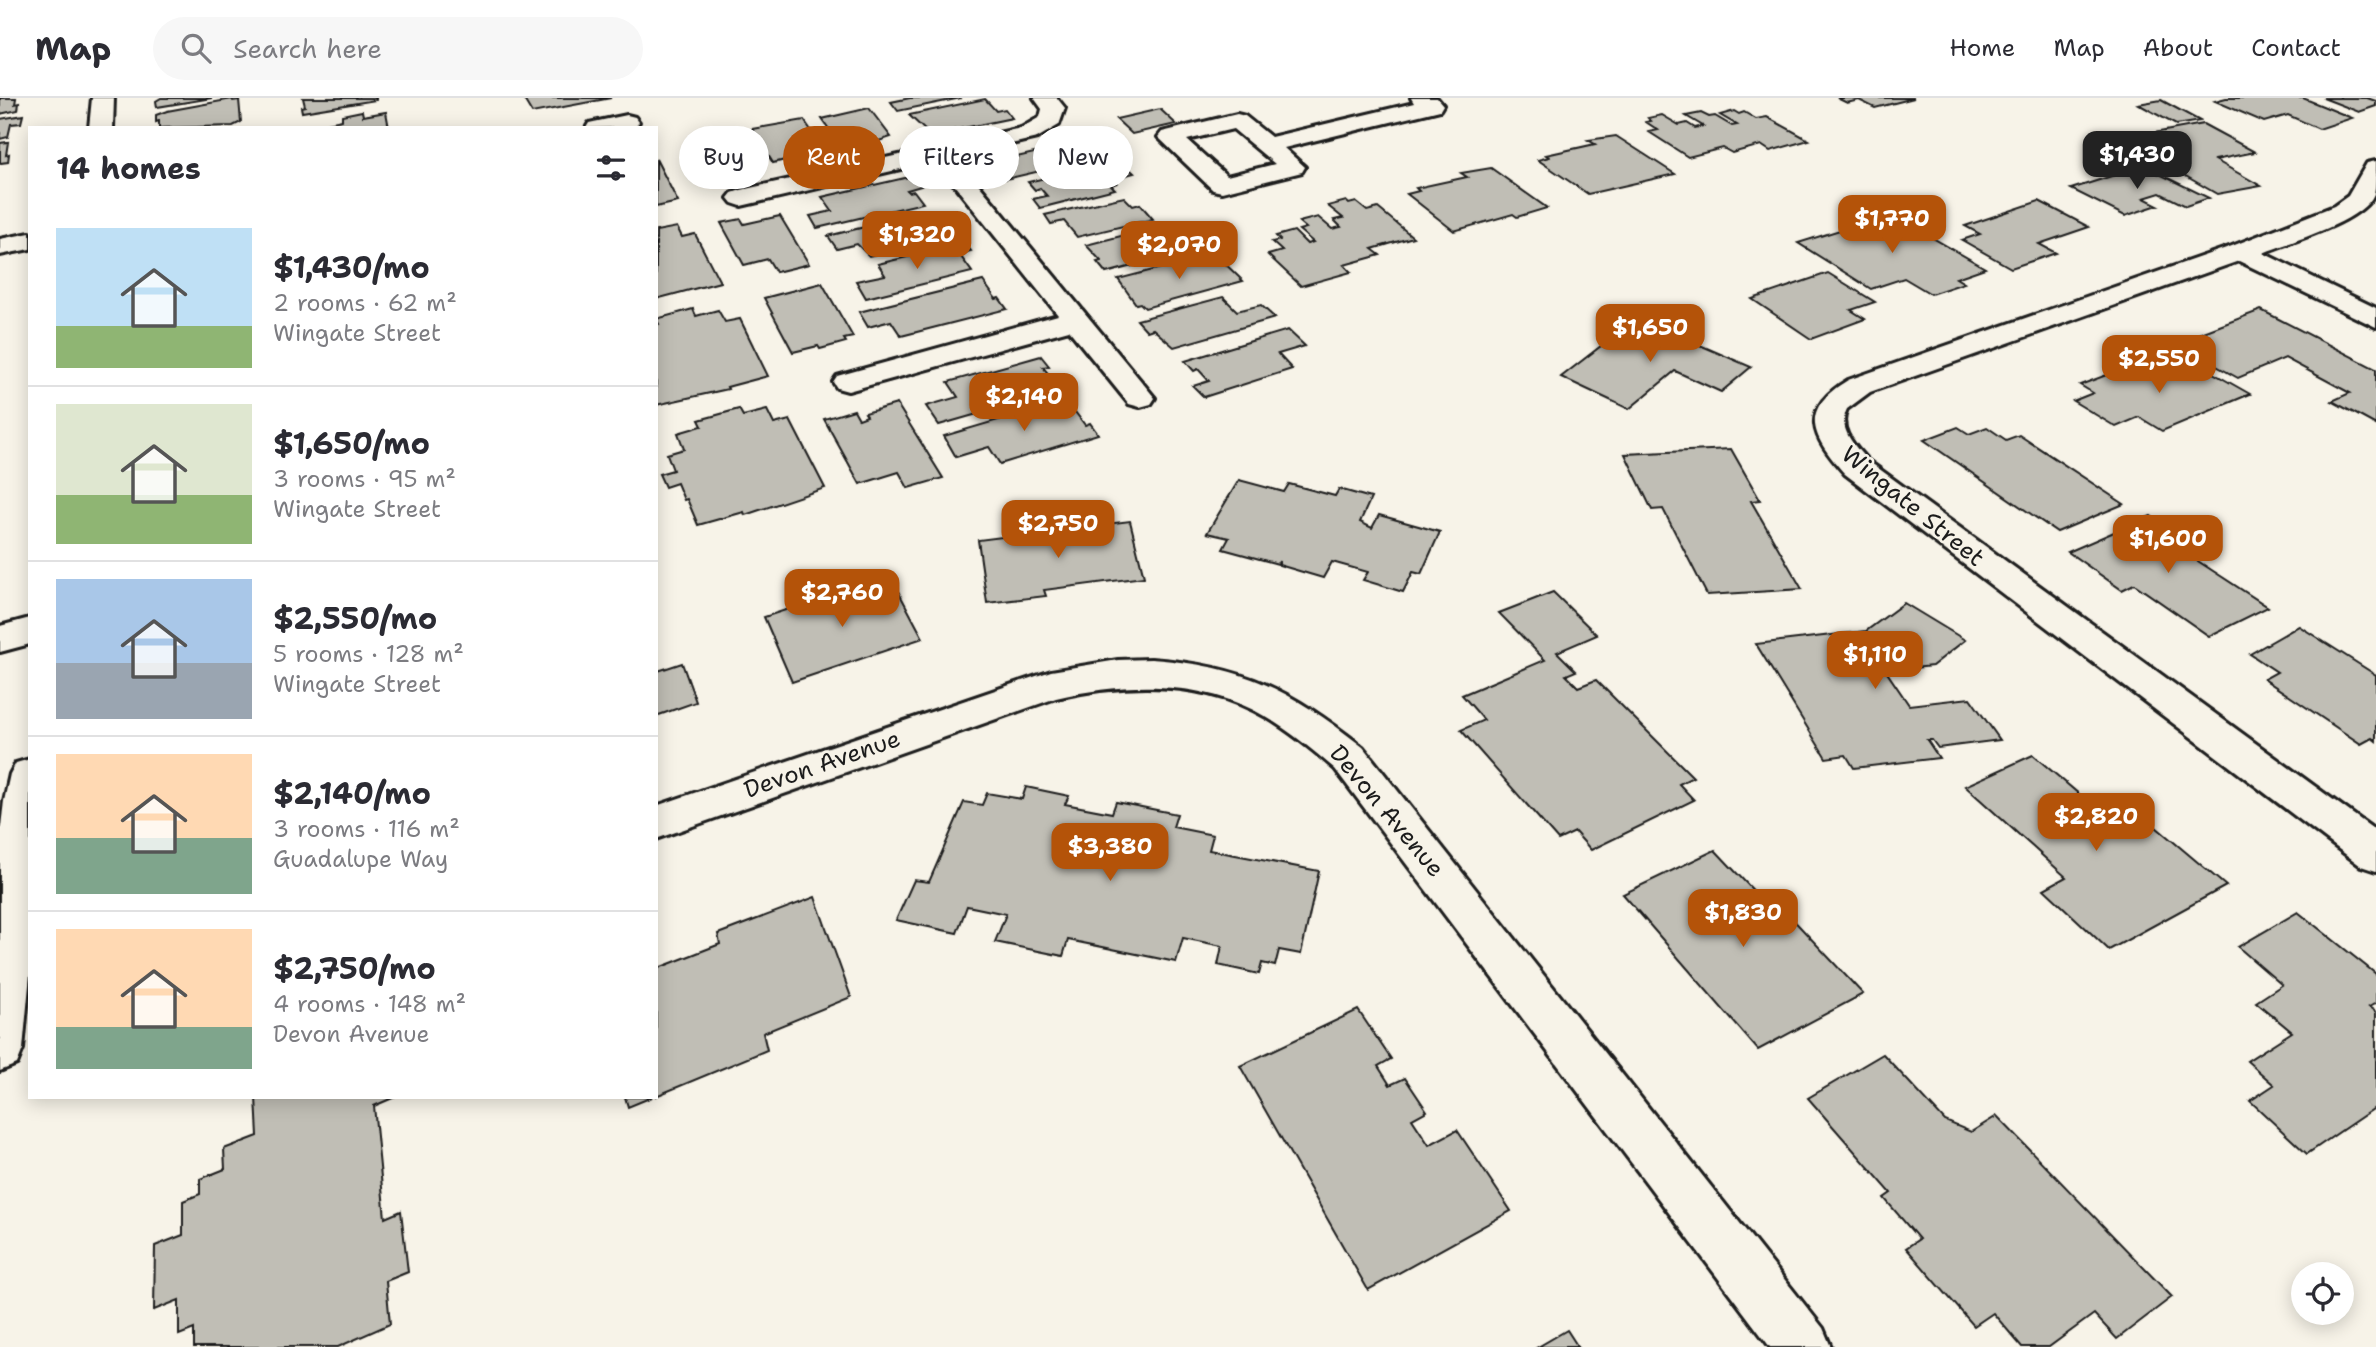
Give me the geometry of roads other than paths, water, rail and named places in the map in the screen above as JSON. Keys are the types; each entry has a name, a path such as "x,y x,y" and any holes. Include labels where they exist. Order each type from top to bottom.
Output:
{"street":[{"path":"101,126 103,98"},
{"path":"1019,134 1038,129 1051,120 1054,108 1045,98"},
{"path":"1267,145 1436,101"},
{"path":"607,126 626,122"},
{"path":"741,198 899,163"},
{"name":"Wingate Street","path":"2376,168 2358,201 2349,208 2241,252 1858,386 1837,399 1828,413 1829,428 1837,447 1890,495 2376,854"},
{"path":"970,189 1140,398"},
{"path":"0,247 28,241"},
{"path":"2241,252 2376,319"},
{"path":"848,382 1076,319"},
{"path":"0,639 28,632"},
{"name":"Devon Avenue","path":"658,822 1051,685 1090,675 1125,671 1191,676 1226,684 1265,699 1307,723 1349,758 1804,1347"},
{"path":"0,1049 24,800 28,783"},
{"path":"0,1059 28,1049"}]}
